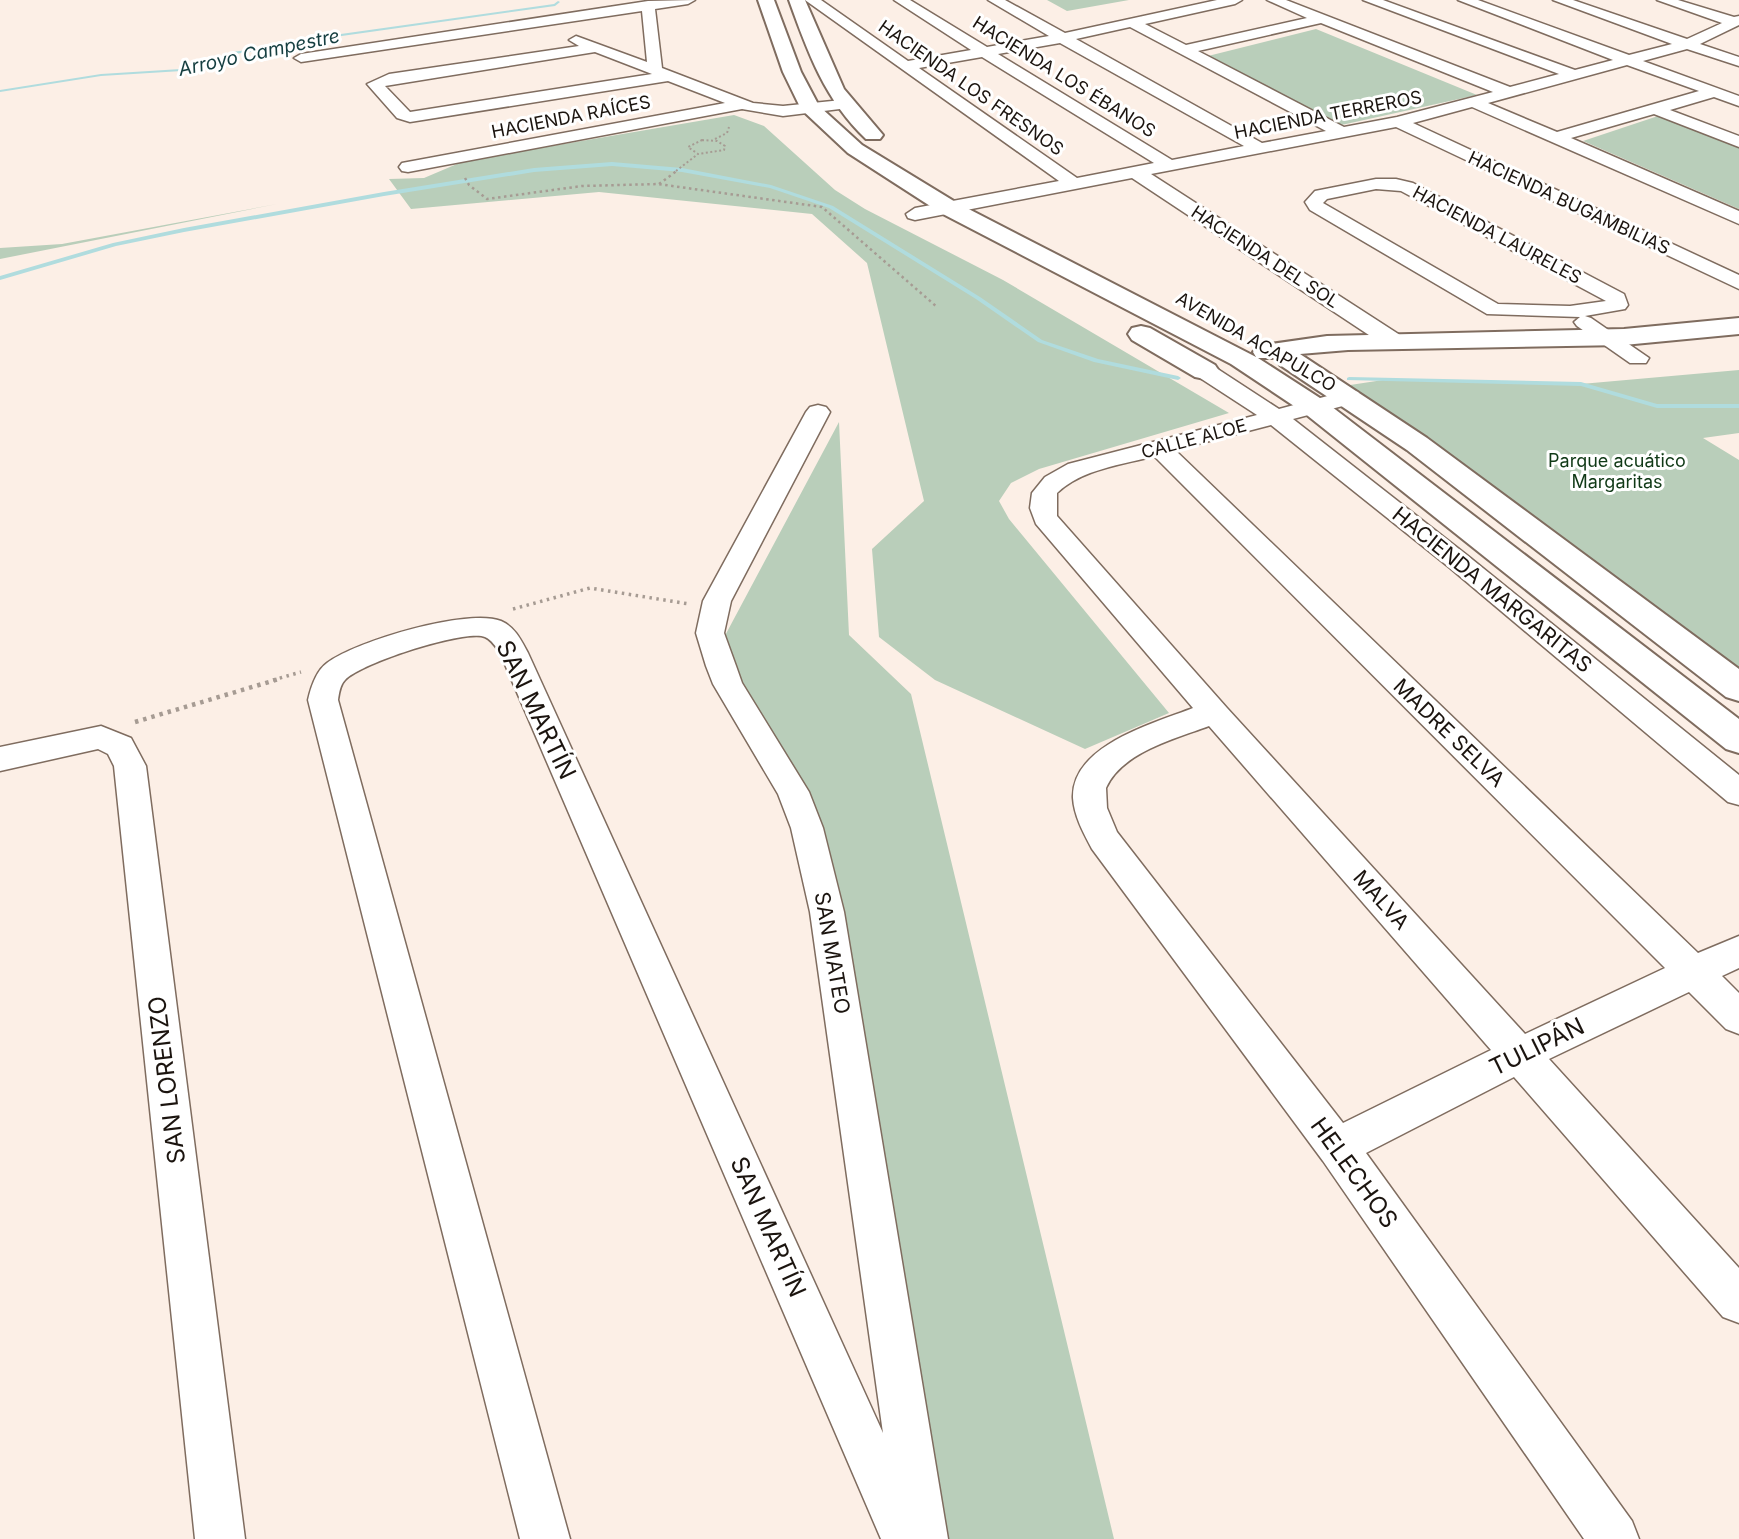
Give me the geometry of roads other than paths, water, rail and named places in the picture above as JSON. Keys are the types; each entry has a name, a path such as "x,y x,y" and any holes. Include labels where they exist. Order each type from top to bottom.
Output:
{"street":[{"path":"301,58 688,0"},
{"path":"750,0 764,59"},
{"name":"AVENIDA ACAPULCO","path":"766,0 792,72 811,109 855,149 949,208 1240,358"},
{"path":"797,0 825,74 842,105 890,149 921,170 982,203 1076,246"},
{"name":"HACIENDA LOS FRESNOS","path":"812,0 1074,184"},
{"name":"HACIENDA LOS ÉBANOS","path":"901,0 1170,166"},
{"path":"995,0 1259,148"},
{"path":"905,66 1062,38 1235,0"},
{"path":"1275,0 1511,93"},
{"path":"1370,0 1575,75"},
{"path":"1465,0 1739,101"},
{"path":"1560,0 1739,62"},
{"path":"1664,0 1737,21"},
{"path":"648,5 663,73"},
{"path":"1185,50 1321,19"},
{"name":"HACIENDA TERREROS","path":"915,214 1398,122 1688,44 1737,21"},
{"path":"529,23 740,105 778,102 811,109 842,105"},
{"path":"1132,23 1343,132"},
{"path":"596,48 389,79 375,84 403,115 415,117 663,73"},
{"path":"1558,137 1714,92"},
{"path":"778,102 800,130"},
{"path":"1476,103 1739,218"},
{"name":"HACIENDA RAÍCES","path":"408,167 740,105"},
{"path":"1657,110 1739,142"},
{"name":"HACIENDA BUGAMBILIAS","path":"1398,122 1739,283"},
{"name":"HACIENDA DEL SOL","path":"1135,172 1395,342"},
{"name":"HACIENDA LAURELES","path":"1570,312 1612,307 1619,302 1617,298 1407,187 1376,184 1316,198 1316,206 1489,308 1510,312 1570,312 1638,358"},
{"path":"893,202 1092,307"},
{"name":"AVENIDA ACAPULCO","path":"1216,317 1274,365"},
{"path":"1126,326 1205,371 1240,358"},
{"path":"1240,392 1274,365 1395,342 1609,338 1739,326"},
{"path":"1274,365 1307,370 1364,363 1638,358 1739,348"},
{"name":"HACIENDA MARGARITAS","path":"1240,358 1274,365 1313,405 1739,739"},
{"name":"AVENIDA ACAPULCO","path":"1307,370 1350,397 1499,504 1739,688"},
{"name":"HACIENDA MARGARITAS","path":"1205,371 1276,417 1459,562 1739,793"},
{"name":"CALLE ALOE","path":"1044,491 1059,478 1077,470 1350,397"},
{"name":"SAN MATEO","path":"818,412 714,608 710,633 728,684 793,792 807,828 827,912 923,1539"},
{"name":"MADRE SELVA","path":"1159,448 1739,1017"},
{"name":"MALVA","path":"1044,491 1040,505 1045,518 1212,713 1521,1054 1739,1301"},
{"name":"SAN MARTÍN","path":"545,1539 323,700 325,685 337,670 359,657 466,625 487,626 503,634 514,653 906,1539"},
{"name":"HELECHOS","path":"1212,713 1114,754 1098,770 1089,789 1091,811 1104,840 1337,1147 1614,1539"},
{"name":"SAN LORENZO","path":"0,759 101,737 120,746 130,766 220,1539"},
{"name":"TULIPÁN","path":"1337,1147 1521,1054 1739,951"}],"waterway":[{"name":"Arroyo Campestre","path":"0,91 101,75 198,69 233,53 273,48 291,42 555,5 558,2"},
{"path":"0,278 115,244 184,230 534,170 612,164 682,170 771,187 831,207 978,298 1040,341 1096,361 1178,378"},
{"path":"1349,379 1581,384 1657,406 1739,406"}],"park label":[{"name":"Parque acuático Margaritas","path":"1617,471"}]}
